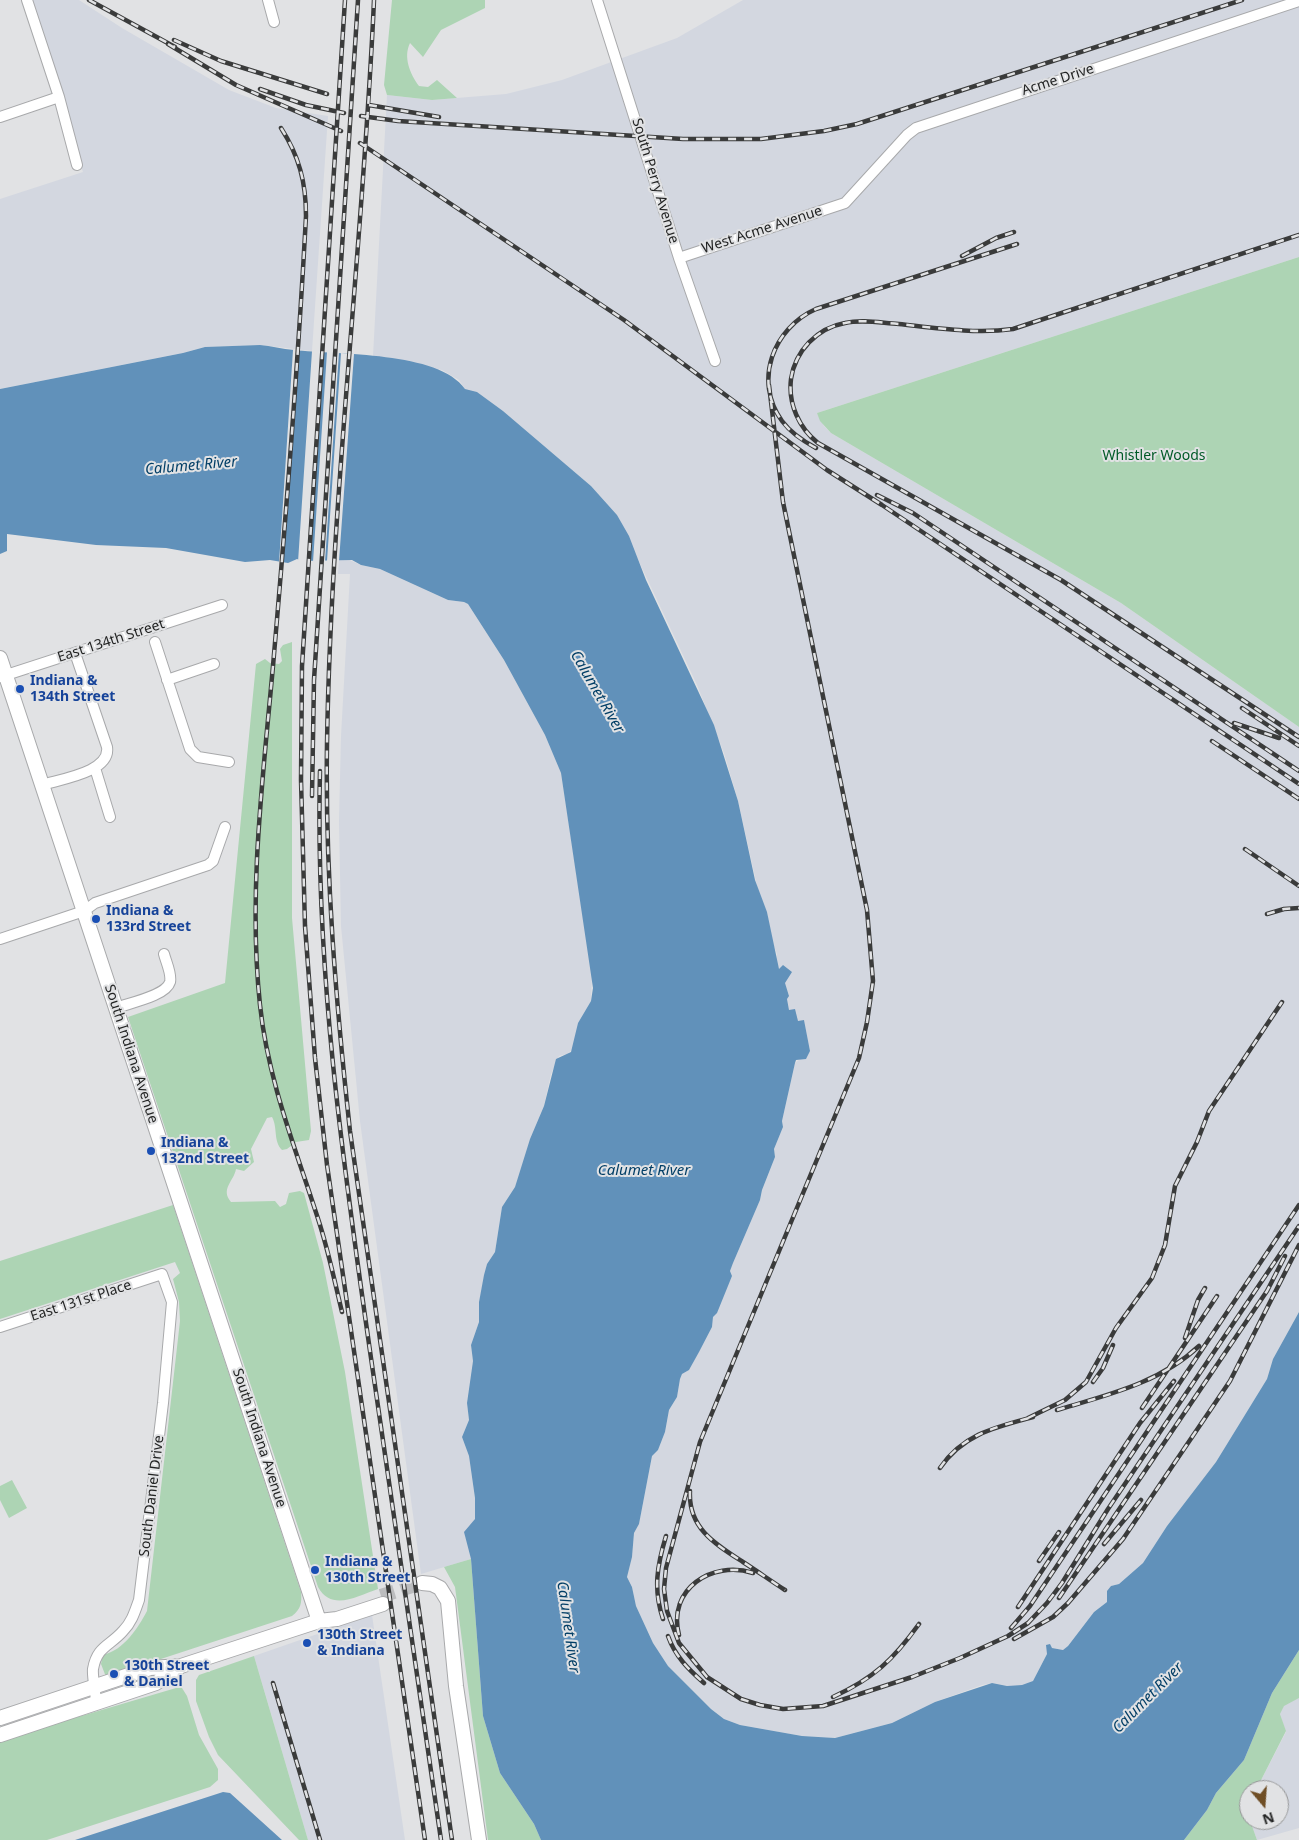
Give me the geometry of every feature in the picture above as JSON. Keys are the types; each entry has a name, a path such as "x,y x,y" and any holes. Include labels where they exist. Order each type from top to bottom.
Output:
{"main road":[{"name":"South Indiana Avenue","path":"0,658 3,676 42,785 319,1621"},
{"path":"422,1587 432,1584 440,1588 448,1601 456,1686 479,1840"},
{"path":"0,1718 150,1668 181,1666 319,1621 335,1611 382,1600"},
{"path":"0,1735 156,1683 181,1666"}],"street":[{"path":"27,0 59,97 77,165"},
{"path":"268,0 274,22"},
{"name":"South Perry Avenue","path":"597,0 679,258 715,361"},
{"name":"Acme Drive","path":"845,202 906,135 916,128 1299,1"},
{"path":"0,117 59,97"},
{"name":"West Acme Avenue","path":"679,258 845,202"},
{"name":"East 134th Street","path":"3,676 222,605"},
{"path":"155,642 190,749 198,757 229,762"},
{"path":"42,785 95,768 106,759 107,747 75,653"},
{"path":"167,680 214,664"},
{"path":"95,768 110,818"},
{"path":"0,939 84,911 95,903 208,865 213,861 225,827"},
{"path":"116,1008 159,993 166,988 170,982 170,975 164,954"},
{"name":"East 131st Place","path":"0,1328 162,1274"},
{"name":"South Daniel Drive","path":"96,1703 96,1687 92,1671 98,1652 123,1631 132,1619 139,1600 163,1403 172,1302 162,1274"}],"shaded area":[{"path":"27,0 79,0 122,28 229,90 276,108 328,116 312,351 260,345 205,347 0,389 0,199 83,172"},
{"path":"743,0 1299,0 1299,257 817,413 824,426 831,433 1121,603 1299,727 1299,1312 1273,1359 1267,1379 1216,1462 1167,1526 1143,1563 1119,1584 1111,1586 1107,1602 1094,1612 1068,1646 1063,1650 1052,1648 1033,1681 1022,1685 1007,1686 992,1683 982,1685 935,1702 892,1723 835,1738 802,1736 740,1725 724,1719 711,1709 668,1666 653,1643 636,1606 632,1587 627,1577 632,1557 634,1533 639,1524 652,1456 658,1450 665,1432 669,1410 677,1397 682,1374 689,1370 712,1327 713,1317 732,1276 730,1271 733,1263 760,1200 775,1157 774,1149 783,1127 782,1121 795,1063 810,1051 804,1020 797,1022 789,1010 787,999 789,995 776,961 777,954 772,941 767,912 759,895 738,801 724,753 697,685 617,515 591,486 503,411 477,392 465,389 459,380 442,370 373,356 387,95 432,100 506,94 562,80 677,38"},
{"path":"345,558 361,565 380,569 448,600 468,604 504,660 545,735 561,773 592,976 591,1001 578,1023 573,1049 567,1054 559,1056 551,1074 544,1106 530,1139 515,1187 502,1207 495,1252 487,1264 479,1302 479,1322 471,1345 473,1361 467,1403 469,1420 462,1437 469,1456 475,1498 475,1519 465,1535 471,1559 421,1574 360,1121 341,926 339,821 341,736 350,574 338,574 339,559"},
{"path":"372,1615 405,1840 308,1840 254,1656"},
{"path":"1299,1698 1299,1828 1257,1840 1254,1830 1289,1830 1289,1780 1261,1780 1286,1732 1280,1714 1284,1705"}],"green space":[{"path":"392,0 485,0 485,8 441,30 423,57 410,43 408,48 408,65 419,86 428,87 437,80 457,98 432,100 387,95 384,85"},
{"name":"Whistler Woods","path":"1299,257 1299,727 1121,603 831,433 820,421 817,413"},
{"path":"292,642 292,918 311,1131 309,1140 296,1142 287,1149 282,1150 277,1143 272,1117 267,1118 251,1149 254,1162 244,1171 236,1169 227,1193 231,1202 275,1201 280,1207 286,1204 289,1193 300,1191 304,1193 323,1263 345,1372 378,1589 345,1600 330,1599 318,1587 128,1017 225,983 256,664 265,659 270,663 279,664 282,661 280,649 283,645"},
{"path":"173,1205 301,1592 301,1603 292,1616 106,1677 101,1664 103,1655 111,1652 130,1638 147,1611 180,1321 179,1302 173,1279 180,1273 175,1262 0,1319 0,1261"},
{"path":"12,1480 27,1508 9,1518 0,1500 0,1486"},
{"path":"471,1559 483,1716 500,1773 534,1824 541,1840 488,1840 455,1587 444,1567"},
{"path":"1299,1650 1299,1698 1284,1706 1280,1714 1286,1731 1261,1780 1239,1780 1239,1830 1253,1830 1257,1840 1184,1840 1207,1810 1216,1793 1244,1760 1272,1693"},
{"path":"254,1656 308,1840 299,1840 218,1755 209,1737 196,1701 196,1680 199,1675"},
{"path":"176,1688 182,1688 187,1696 199,1735 218,1769 218,1780 210,1787 47,1840 0,1840 0,1740"}],"water":[{"name":"Calumet River","path":"260,345 411,361 452,377 465,389 477,392 503,411 591,486 617,515 629,536 646,580 714,725 738,801 755,880 767,912 779,969 783,965 792,972 785,983 789,996 787,999 789,1010 795,1009 798,1021 804,1020 810,1051 806,1059 796,1060 782,1121 783,1127 774,1149 775,1157 760,1200 733,1263 730,1271 732,1276 717,1313 713,1317 712,1327 689,1370 682,1374 677,1397 669,1410 665,1432 658,1450 652,1456 639,1524 634,1533 632,1557 627,1577 632,1587 636,1606 653,1643 668,1666 711,1709 724,1719 740,1725 802,1736 835,1738 892,1723 935,1702 992,1683 1007,1686 1022,1685 1033,1681 1047,1654 1046,1645 1050,1644 1052,1648 1063,1650 1068,1646 1094,1612 1107,1602 1107,1591 1111,1586 1119,1584 1143,1563 1167,1526 1216,1462 1267,1379 1273,1359 1299,1312 1299,1650 1272,1693 1244,1760 1216,1793 1207,1810 1184,1840 541,1840 534,1824 500,1773 483,1716 471,1559 464,1532 475,1519 475,1498 469,1456 462,1437 469,1420 467,1403 473,1361 471,1345 479,1322 479,1302 484,1275 487,1264 495,1252 502,1207 515,1187 530,1139 544,1106 556,1059 571,1052 578,1023 591,1001 593,988 561,773 545,735 504,660 468,604 448,600 380,569 361,565 352,560 302,561 297,559 288,563 270,560 245,562 166,548 96,545 7,534 7,551 0,554 0,389 205,347"},
{"path":"223,1792 230,1793 282,1840 75,1840"}],"pier":[{"path":"293,350 299,350 282,565 279,563"},
{"path":"312,351 324,351 309,562 302,564 298,562"},
{"path":"327,352 339,352 325,562 313,562"},
{"path":"341,353 354,354 339,561 327,561"}],"tunnel":[{"path":"381,1596 422,1583"}],"railway":[{"path":"89,0 175,47"},
{"path":"345,0 302,666 301,780 305,926 315,1058 327,1165 425,1840"},
{"path":"312,796 314,680 358,0"},
{"path":"374,0 363,186 334,558 327,744 332,938 350,1131 452,1840"},
{"path":"361,116 398,121 683,139 761,139 824,131 857,124 1242,0"},
{"path":"174,40 221,61 327,94"},
{"path":"168,44 236,85 341,131"},
{"path":"260,89 306,105 344,113"},
{"path":"369,105 439,117"},
{"path":"281,128 297,159 305,192 306,216 287,497 258,836 256,878 257,963 264,1034 276,1089 323,1236 342,1312"},
{"path":"360,143 624,320 827,470 1299,784"},
{"path":"962,256 996,238 1014,232"},
{"path":"1299,235 1013,329 970,331 865,321 835,326 825,330 802,350 793,369 791,379 791,397 796,415 805,430 818,443 1061,580 1299,737"},
{"path":"816,448 806,443 782,421 773,405 769,389 772,357 788,329 816,309 1017,244"},
{"path":"769,385 783,502 867,910 873,981 859,1058 700,1442 666,1568 664,1589 667,1611 679,1643 707,1677 741,1699 783,1709 823,1706 912,1677 1008,1636 1028,1623 1047,1603 1062,1583 1108,1509 1299,1226"},
{"path":"877,495 913,513 1299,771"},
{"path":"1242,708 1299,746"},
{"path":"1234,723 1279,738"},
{"path":"1212,741 1299,799"},
{"path":"320,771 322,918 333,1065 341,1139 441,1840"},
{"path":"1245,849 1299,886"},
{"path":"1267,914 1284,909 1299,908"},
{"path":"1028,1418 1065,1400 1086,1382 1116,1328 1152,1278 1165,1245 1175,1186 1197,1142 1209,1111 1282,1002"},
{"path":"1011,1628 1030,1606 1299,1205"},
{"path":"1014,1639 1053,1617 1068,1603 1123,1539 1230,1381 1299,1245"},
{"path":"1059,1598 1267,1291 1285,1256"},
{"path":"1185,1338 1198,1300 1205,1288"},
{"path":"1142,1408 1217,1296"},
{"path":"1093,1382 1103,1368 1113,1345"},
{"path":"1057,1410 1114,1393 1150,1379 1184,1359 1199,1346"},
{"path":"1018,1607 1140,1423 1174,1381"},
{"path":"940,1468 949,1456 970,1440 1006,1424 1033,1417"},
{"path":"690,1491 694,1515 705,1534 723,1549 785,1590"},
{"path":"1104,1544 1141,1500"},
{"path":"1039,1561 1059,1532"},
{"path":"663,1619 658,1598 657,1578 666,1536"},
{"path":"679,1635 677,1619 680,1604 686,1592 696,1582 708,1575 722,1571 738,1570 753,1573"},
{"path":"833,1697 860,1683 882,1667 919,1624"},
{"path":"668,1636 674,1650 683,1662 704,1683"},
{"path":"273,1683 320,1840"}],"place":[{"name":"Indiana & 134th Street","path":"20,689"},
{"name":"Indiana & 133rd Street","path":"96,919"},
{"name":"Indiana & 132nd Street","path":"151,1151"},
{"name":"Indiana & 130th Street","path":"315,1570"},
{"name":"130th Street & Indiana","path":"307,1643"},
{"name":"130th Street & Daniel","path":"114,1674"}]}
